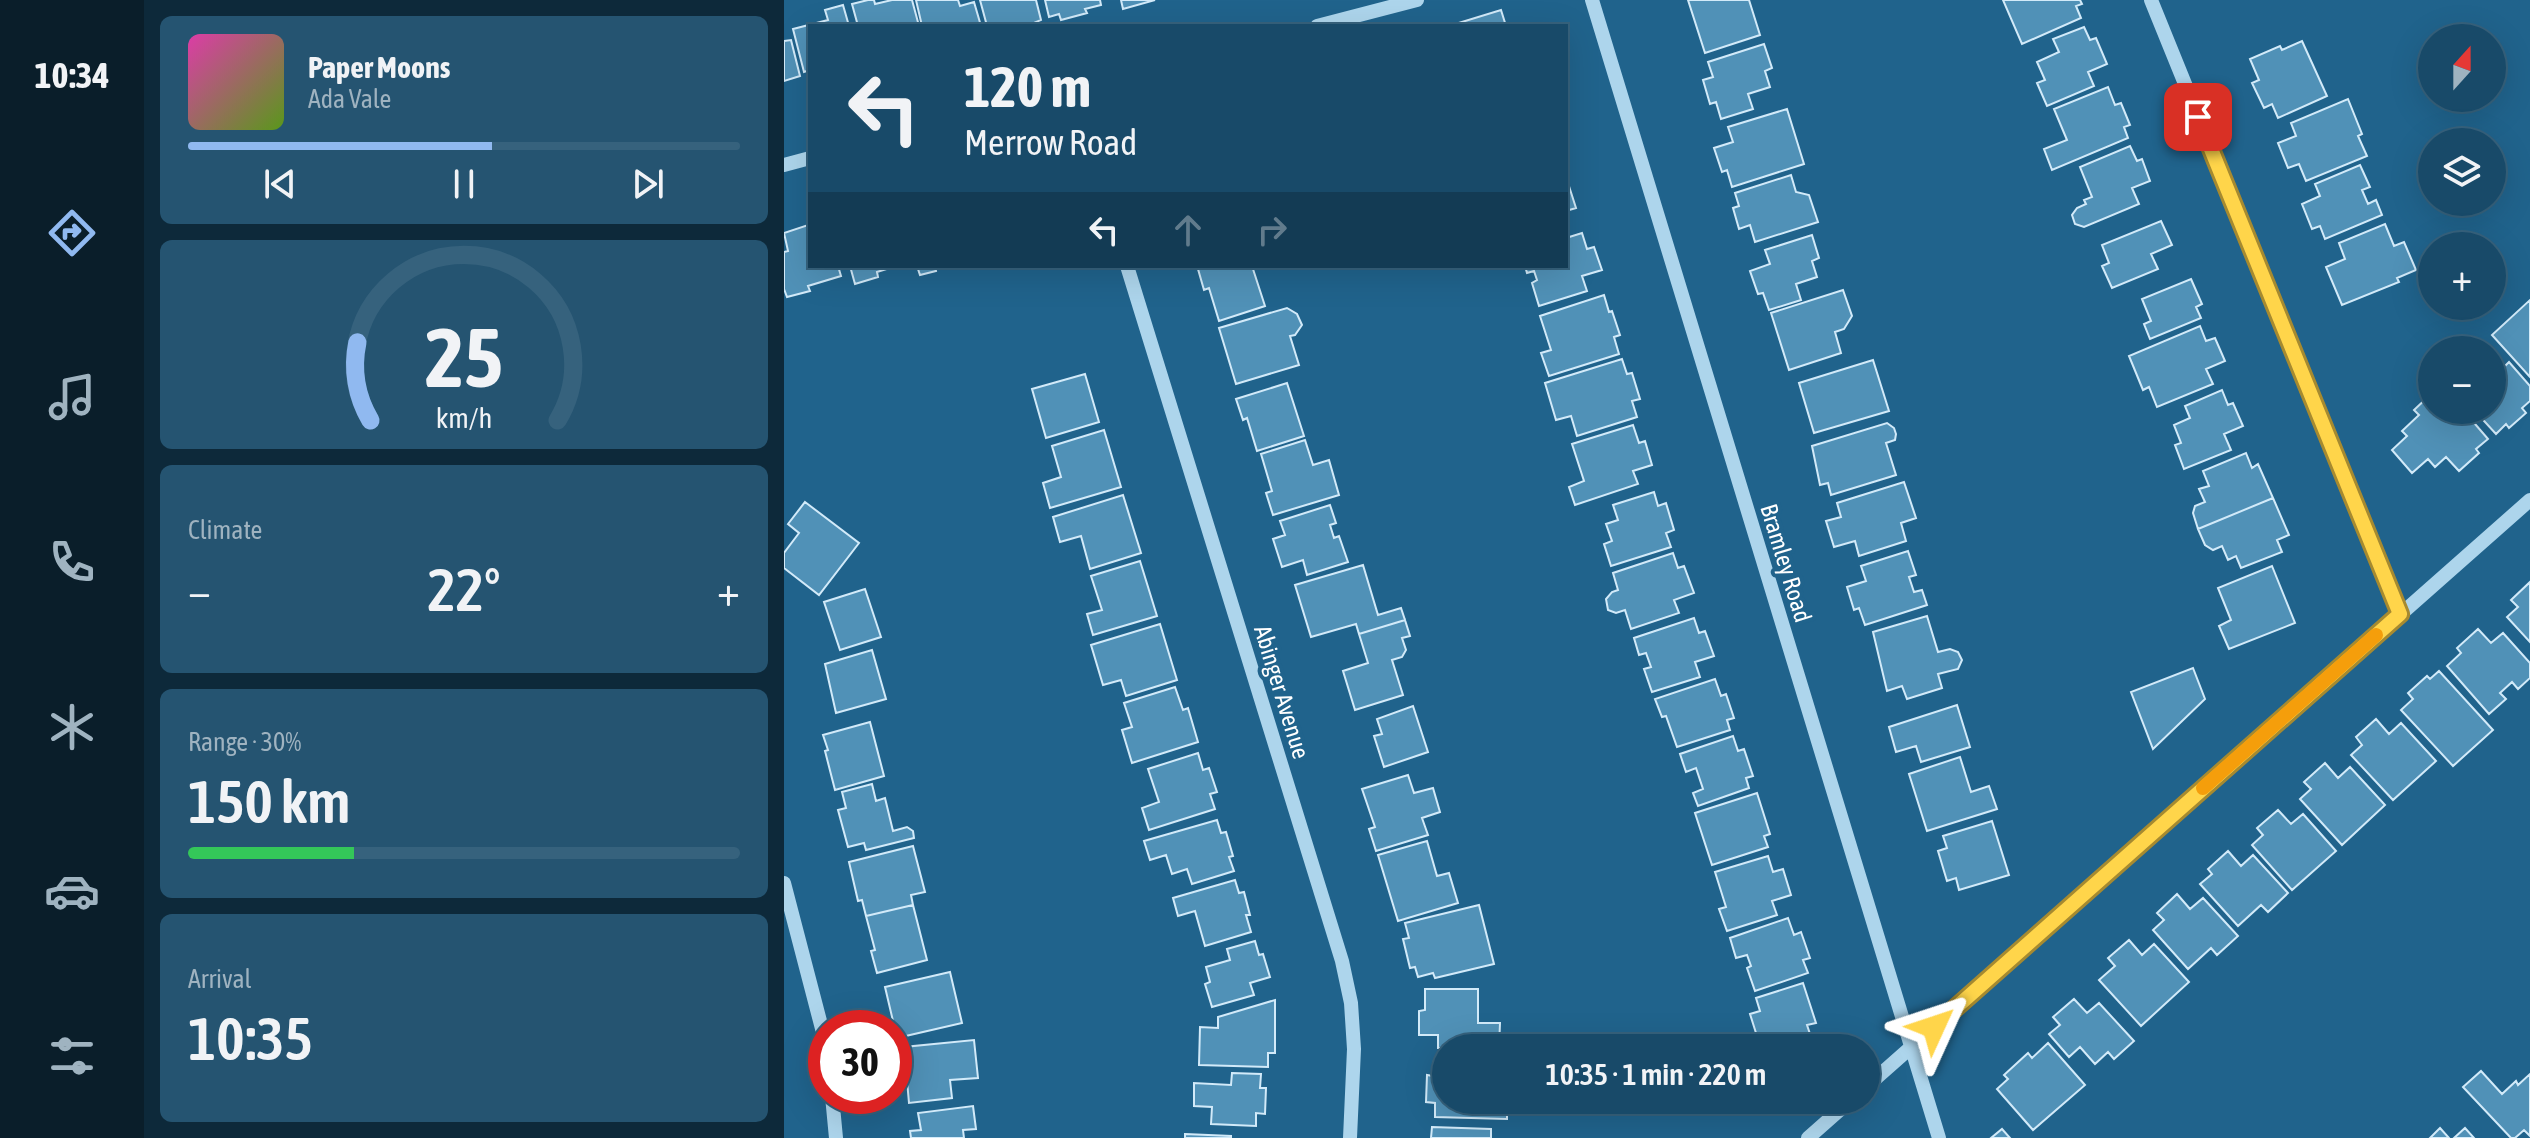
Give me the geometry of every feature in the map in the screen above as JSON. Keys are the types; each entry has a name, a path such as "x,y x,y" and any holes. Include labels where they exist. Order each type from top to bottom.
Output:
{"street":[{"path":"1325,24 1417,0"},
{"name":"Bramley Road","path":"1592,0 1939,1138"},
{"path":"2151,0 2400,614"},
{"path":"784,165 808,159"},
{"name":"Abinger Avenue","path":"1128,268 1342,961 1351,1003 1354,1049 1350,1138"},
{"path":"1880,1075 2530,500"},
{"path":"784,883 817,1010"},
{"path":"834,1114 836,1138"},
{"path":"1808,1138 1835,1114"}],"building":[{"path":"868,0 874,0 875,4 912,0 918,24 857,24 852,4"},
{"path":"916,0 958,0 960,6 974,2 980,24 922,24"},
{"path":"980,0 1036,0 1041,20 1032,24 986,24"},
{"path":"1045,0 1100,0 1101,5 1085,9 1087,13 1061,20 1059,14 1049,17"},
{"path":"1121,0 1155,0 1123,9"},
{"path":"1688,0 1749,0 1760,35 1705,53"},
{"path":"2003,0 2080,0 2082,4 2076,6 2081,18 2022,44"},
{"path":"843,5 848,24 812,24 828,20 825,10"},
{"path":"1501,10 1505,24 1455,24"},
{"path":"808,25 808,71 804,72 793,29"},
{"path":"2084,27 2090,40 2096,38 2107,64 2088,72 2094,86 2047,106 2037,83 2045,80 2037,62 2059,52 2053,39"},
{"path":"791,40 800,76 784,81 784,41"},
{"path":"2302,41 2327,96 2278,118 2272,104 2264,108 2252,83 2259,80 2250,59 2280,46 2282,50"},
{"path":"1764,44 1772,68 1765,71 1770,87 1748,94 1753,109 1721,119 1716,102 1710,104 1703,80 1713,77 1708,62"},
{"path":"2108,87 2115,105 2121,103 2130,125 2124,127 2128,138 2052,170 2044,149 2067,140 2054,109"},
{"path":"2348,99 2367,156 2306,181 2299,164 2288,168 2278,143 2296,136 2291,123"},
{"path":"1787,109 1804,164 1732,187 1727,170 1722,172 1714,148 1733,142 1728,127"},
{"path":"2130,146 2137,161 2142,159 2150,181 2132,188 2139,204 2084,227 2075,224 2072,215 2077,208 2086,204 2084,200 2092,197 2080,167"},
{"path":"2360,165 2370,187 2362,190 2368,204 2376,200 2382,215 2325,239 2320,226 2312,229 2302,204 2320,196 2315,184"},
{"path":"1791,175 1796,192 1809,195 1818,222 1755,242 1750,225 1739,229 1733,208 1739,206 1735,193"},
{"path":"1568,183 1576,208 1568,210"},
{"path":"2161,221 2172,245 2151,254 2158,269 2112,288 2102,266 2109,263 2102,245"},
{"path":"2385,224 2394,246 2404,242 2416,270 2397,278 2399,282 2342,305 2326,267 2345,259 2339,243"},
{"path":"808,225 808,268 839,268 841,276 808,286 810,291 787,297 784,289 784,252 788,251 784,233"},
{"path":"1582,233 1587,249 1594,247 1602,270 1582,276 1587,291 1539,306 1532,283 1537,280 1534,271 1527,273 1526,268 1568,268 1568,237"},
{"path":"1812,235 1819,258 1812,261 1817,277 1796,284 1801,300 1769,310 1763,293 1758,294 1750,271 1770,264 1765,250"},
{"path":"851,268 890,268 877,272 878,277 855,284"},
{"path":"918,268 935,268 936,271 920,275"},
{"path":"1253,268 1265,306 1219,321 1209,288 1204,290 1198,269"},
{"path":"2191,279 2202,304 2196,307 2201,318 2150,339 2144,324 2151,321 2142,299"},
{"path":"1843,290 1852,316 1844,329 1835,332 1841,353 1789,370 1771,313"},
{"path":"1604,295 1620,335 1614,337 1619,354 1549,376 1541,353 1551,350 1540,316"},
{"path":"2530,300 2530,377 2506,350 2506,336 2492,335"},
{"path":"1287,308 1297,314 1302,325 1295,335 1290,336 1299,365 1236,384 1219,328"},
{"path":"2200,326 2206,341 2215,338 2225,361 2206,369 2213,384 2157,407 2149,387 2143,390 2129,356"},
{"path":"1622,359 1627,374 1632,373 1640,399 1632,401 1637,417 1577,436 1571,416 1556,420 1545,383"},
{"path":"1873,360 1889,411 1814,433 1799,383"},
{"path":"2509,362 2530,386 2530,401 2522,408 2526,413 2509,428 2506,424 2506,365"},
{"path":"1085,374 1099,422 1046,438 1032,389"},
{"path":"1287,383 1304,436 1257,451 1247,418 1243,420 1236,399"},
{"path":"2222,390 2228,405 2233,403 2243,426 2224,434 2231,450 2184,469 2175,445 2181,443 2174,425 2190,418 2185,406"},
{"path":"2418,416 2418,424 2475,424 2488,439 2476,449 2479,453 2459,471 2446,457 2435,467 2428,459 2412,473 2392,450 2407,436 2402,431"},
{"path":"1887,423 1896,434 1895,440 1886,443 1896,475 1831,495 1828,483 1820,485 1812,446"},
{"path":"2487,424 2506,424 2496,434"},
{"path":"1633,425 1639,443 1645,441 1652,465 1633,471 1638,484 1575,505 1569,487 1584,481 1572,444"},
{"path":"1104,430 1121,487 1050,508 1043,483 1061,477 1052,446"},
{"path":"1305,440 1313,465 1329,460 1339,495 1273,515 1266,493 1272,491 1261,454"},
{"path":"2246,453 2252,468 2258,464 2273,498 2198,529 2193,513 2195,506 2205,502 2199,489 2209,486 2203,471"},
{"path":"1904,482 1916,518 1901,523 1906,541 1859,556 1855,541 1834,547 1826,521 1841,517 1837,503"},
{"path":"1654,492 1658,506 1666,503 1674,530 1666,533 1671,547 1611,566 1604,544 1612,541 1606,524 1618,520 1613,505"},
{"path":"1123,495 1141,553 1090,569 1081,536 1060,542 1053,517"},
{"path":"2273,498 2289,535 2277,540 2282,552 2241,568 2236,556 2228,560 2222,546 2213,550 2205,545 2198,529"},
{"path":"805,502 859,543 819,595 784,568 784,553 799,533 788,524"},
{"path":"1330,505 1336,523 1330,525 1334,538 1339,536 1348,562 1307,575 1303,560 1282,567 1273,539 1285,535 1280,521"},
{"path":"1908,551 1916,575 1909,577 1914,592 1922,590 1927,605 1865,625 1859,608 1854,610 1847,587 1866,581 1861,566"},
{"path":"1673,553 1678,568 1684,566 1694,593 1674,600 1679,613 1631,629 1625,610 1616,613 1608,610 1606,599 1618,590 1613,573"},
{"path":"1140,561 1157,616 1093,635 1087,614 1102,610 1091,576"},
{"path":"1363,565 1378,615 1401,608 1405,620 1359,634 1356,624 1311,637 1295,585"},
{"path":"2272,566 2295,623 2229,649 2219,626 2231,620 2218,588"},
{"path":"2530,582 2530,642 2507,617 2518,607 2511,600"},
{"path":"865,589 881,637 840,650 824,602"},
{"path":"1927,616 1938,652 1950,649 1958,652 1962,660 1958,669 1938,674 1942,688 1907,699 1902,686 1887,691 1873,632"},
{"path":"1694,618 1699,633 1705,631 1714,656 1695,662 1700,677 1652,692 1644,669 1651,667 1646,653 1639,655 1634,638"},
{"path":"1405,620 1410,636 1402,638 1406,650 1402,657 1392,660 1403,695 1355,710 1343,671 1368,663 1359,634"},
{"path":"1160,624 1177,680 1126,696 1121,680 1103,685 1091,645"},
{"path":"2478,629 2491,643 2503,633 2530,663 2530,678 2518,689 2512,682 2500,693 2506,699 2489,714 2447,666 2461,653 2457,648"},
{"path":"872,650 886,699 836,713 825,664"},
{"path":"2193,668 2205,699 2153,749 2131,692"},
{"path":"2439,671 2493,730 2453,766 2401,710 2413,699 2408,693 2427,676 2430,679"},
{"path":"1715,679 1721,696 1726,694 1734,718 1727,720 1730,730 1677,747 1666,716 1662,717 1655,699"},
{"path":"1175,687 1183,710 1188,708 1198,742 1132,763 1122,730 1132,727 1124,703"},
{"path":"1957,705 1970,747 1921,762 1916,746 1896,752 1889,727"},
{"path":"1413,706 1428,752 1384,767 1374,736 1382,734 1377,719"},
{"path":"2376,719 2389,734 2401,723 2436,761 2393,800 2351,755 2362,745 2356,737"},
{"path":"870,722 884,776 835,790 823,735"},
{"path":"1733,736 1738,751 1744,749 1753,776 1746,778 1749,788 1698,806 1693,793 1703,789 1696,768 1686,772 1680,754"},
{"path":"1198,753 1203,770 1209,768 1217,792 1210,794 1215,809 1149,830 1142,808 1159,802 1148,769"},
{"path":"1960,757 1971,792 1989,786 1997,809 1927,831 1909,774"},
{"path":"2325,763 2338,778 2350,767 2385,805 2342,845 2300,799 2311,789 2304,782"},
{"path":"1408,775 1414,793 1433,788 1440,812 1422,818 1428,835 1376,851 1369,829 1375,827 1362,789"},
{"path":"872,784 876,801 885,798 893,831 907,827 913,831 914,838 866,850 864,843 848,847 838,810 846,808 842,792"},
{"path":"1757,793 1770,834 1764,836 1768,847 1712,865 1695,813"},
{"path":"2278,810 2291,824 2303,814 2336,851 2292,890 2252,845 2263,835 2257,828"},
{"path":"1217,820 1221,833 1226,832 1234,871 1192,884 1187,869 1172,874 1166,855 1150,860 1144,841"},
{"path":"1992,821 2009,875 1959,890 1956,878 1947,881 1938,851 1947,848 1943,836"},
{"path":"1427,841 1437,876 1449,873 1458,903 1398,921 1378,855"},
{"path":"913,846 925,892 911,895 913,905 866,916 862,900 858,901 849,862"},
{"path":"2228,851 2241,866 2253,855 2288,893 2268,912 2261,905 2238,926 2200,884 2212,874 2208,869"},
{"path":"1768,856 1773,872 1783,869 1791,895 1772,901 1777,915 1727,931 1719,909 1726,907 1715,872"},
{"path":"1235,880 1239,893 1244,892 1251,932 1205,946 1195,911 1178,916 1173,898"},
{"path":"2177,894 2190,909 2203,898 2238,936 2217,955 2211,948 2188,969 2153,930 2164,920 2157,913"},
{"path":"913,905 927,960 877,973 866,916"},
{"path":"1479,905 1494,964 1435,978 1433,973 1418,977 1415,967 1410,968 1403,939 1409,938 1405,923"},
{"path":"1788,918 1794,935 1801,932 1810,958 1803,960 1808,973 1755,991 1747,968 1751,966 1747,955 1736,958 1730,938"},
{"path":"2129,940 2142,955 2154,944 2189,982 2141,1026 2099,980 2115,966 2108,958"},
{"path":"1255,941 1270,977 1250,983 1254,995 1212,1007 1205,984 1210,982 1206,967 1230,960 1227,949"},
{"path":"950,972 962,1023 912,1035 912,1010 890,1010 885,987"},
{"path":"1803,983 1816,1023 1807,1025 1810,1034 1753,1034 1756,1033 1750,1014 1760,1011 1756,998"},
{"path":"1425,989 1478,989 1478,1023 1500,1023 1500,1034 1419,1035 1419,1011 1425,1010"},
{"path":"2074,999 2087,1013 2099,1003 2134,1041 2114,1059 2108,1052 2095,1064 2080,1047 2069,1057 2049,1034 2060,1025 2053,1017"},
{"path":"1275,1000 1275,1053 1268,1053 1268,1067 1199,1065 1200,1027 1218,1028 1218,1017"},
{"path":"974,1040 978,1078 950,1080 952,1098 912,1103 912,1046"},
{"path":"2048,1043 2085,1085 2033,1130 1997,1089 2008,1079 2004,1075 2028,1053 2032,1058"},
{"path":"2481,1071 2502,1094 2516,1081 2518,1085 2530,1074 2530,1136 2524,1130 2511,1138 2463,1087"},
{"path":"1232,1073 1261,1074 1260,1088 1266,1088 1265,1114 1256,1113 1256,1126 1211,1124 1212,1107 1194,1106 1194,1083 1231,1085"},
{"path":"1427,1075 1432,1076 1432,1103 1426,1102"},
{"path":"973,1106 976,1129 963,1130 964,1138 911,1138 910,1131 921,1130 918,1113"},
{"path":"1435,1114 1507,1114 1507,1119 1435,1117"},
{"path":"1432,1127 1491,1129 1491,1138 1431,1138"},
{"path":"2440,1128 2449,1138 2430,1138"},
{"path":"2465,1128 2474,1138 2454,1138"},
{"path":"2002,1129 2010,1138 1991,1138"},
{"path":"1185,1134 1231,1136 1231,1138 1185,1138"}],"slow traffic":[{"path":"2203,788 2376,635"}],"route":[{"path":"1934,1027 2400,614 2198,117"}]}
